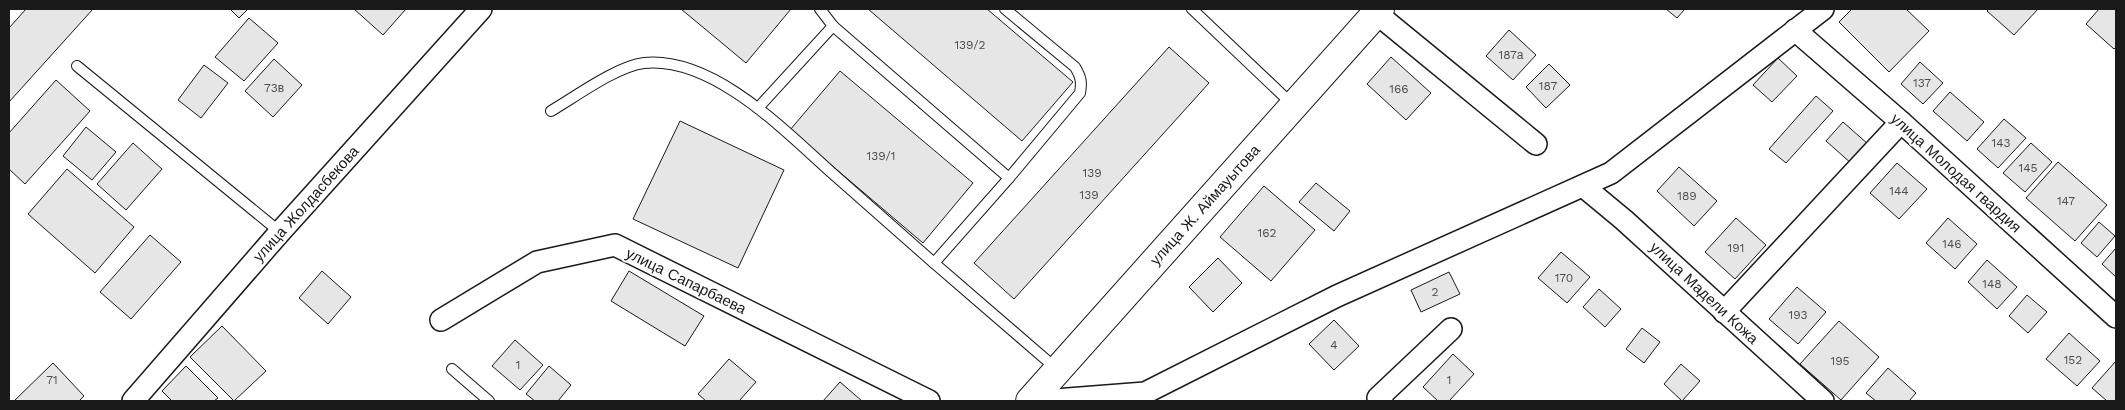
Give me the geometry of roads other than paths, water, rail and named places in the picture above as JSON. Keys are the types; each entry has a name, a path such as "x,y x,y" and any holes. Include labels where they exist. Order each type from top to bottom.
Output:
{"street":[{"name":"улица Жолдасбекова","path":"132,401 280,232 481,9"},
{"path":"1042,401 1145,393 1337,296 1612,173 1823,9"},
{"name":"улица Ж. Аймауытова","path":"1030,401 1378,11"},
{"path":"1378,11 1536,144"},
{"name":"улица Молодая гвардия","path":"1795,30 1901,122 2116,317"},
{"path":"1724,312 1901,122"},
{"name":"улица Мадели Кожа","path":"1583,186 1624,220 1823,401"},
{"name":"улица Сапарбаева","path":"441,320 537,262 615,246 929,401"},
{"path":"1382,401 1378,398 1450,329"}],"lane":[{"path":"820,9 833,26 1009,178"},
{"path":"934,263 1009,178 1080,93 1082,83 1075,68 1005,9"},
{"path":"1192,9 1293,106"},
{"path":"758,108 833,26"},
{"path":"551,111 628,66 645,63 668,64 696,72 721,84 758,108 1058,370"},
{"path":"77,66 280,232"},
{"path":"452,369 489,401"}]}
